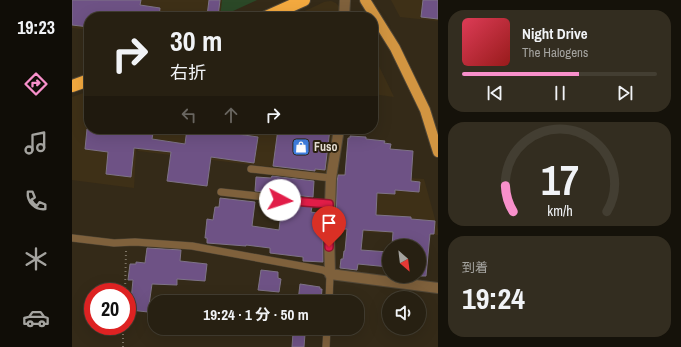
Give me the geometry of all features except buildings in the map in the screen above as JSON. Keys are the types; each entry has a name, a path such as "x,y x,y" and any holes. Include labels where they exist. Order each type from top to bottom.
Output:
{"highway":[{"path":"277,12 304,0"},
{"path":"72,86 84,82"}],"main road":[{"path":"365,0 372,12"},
{"path":"378,21 395,48 425,110 438,152"}],"street":[{"path":"344,12 345,0"},
{"path":"338,134 331,178 329,204 330,274 438,288"}],"lane":[{"path":"251,168 331,178"},
{"path":"221,192 329,204"},
{"path":"72,238 114,243 135,242 192,246 323,270 330,274 329,295"},
{"path":"326,347 327,335"}],"path":[{"path":"125,283 126,243"},
{"path":"123,335 123,347"}],"shaded area":[{"path":"72,0 222,0 221,12 84,12 84,29 72,28"},
{"path":"391,0 438,0 438,21 400,17"},
{"path":"331,1 336,3 340,8 340,12 303,12 324,2"},
{"path":"378,64 394,97 378,95"},
{"path":"84,93 84,134 138,134 134,188 72,180 72,97"},
{"path":"140,134 334,134 326,173 138,151"},
{"path":"335,173 424,179 438,230 438,235 333,231"}],"green space":[{"path":"222,0 257,0 231,12 221,12"}],"place":[{"name":"Fuso","path":"301,147"}],"route":[{"path":"280,200 329,204 329,247"}]}
